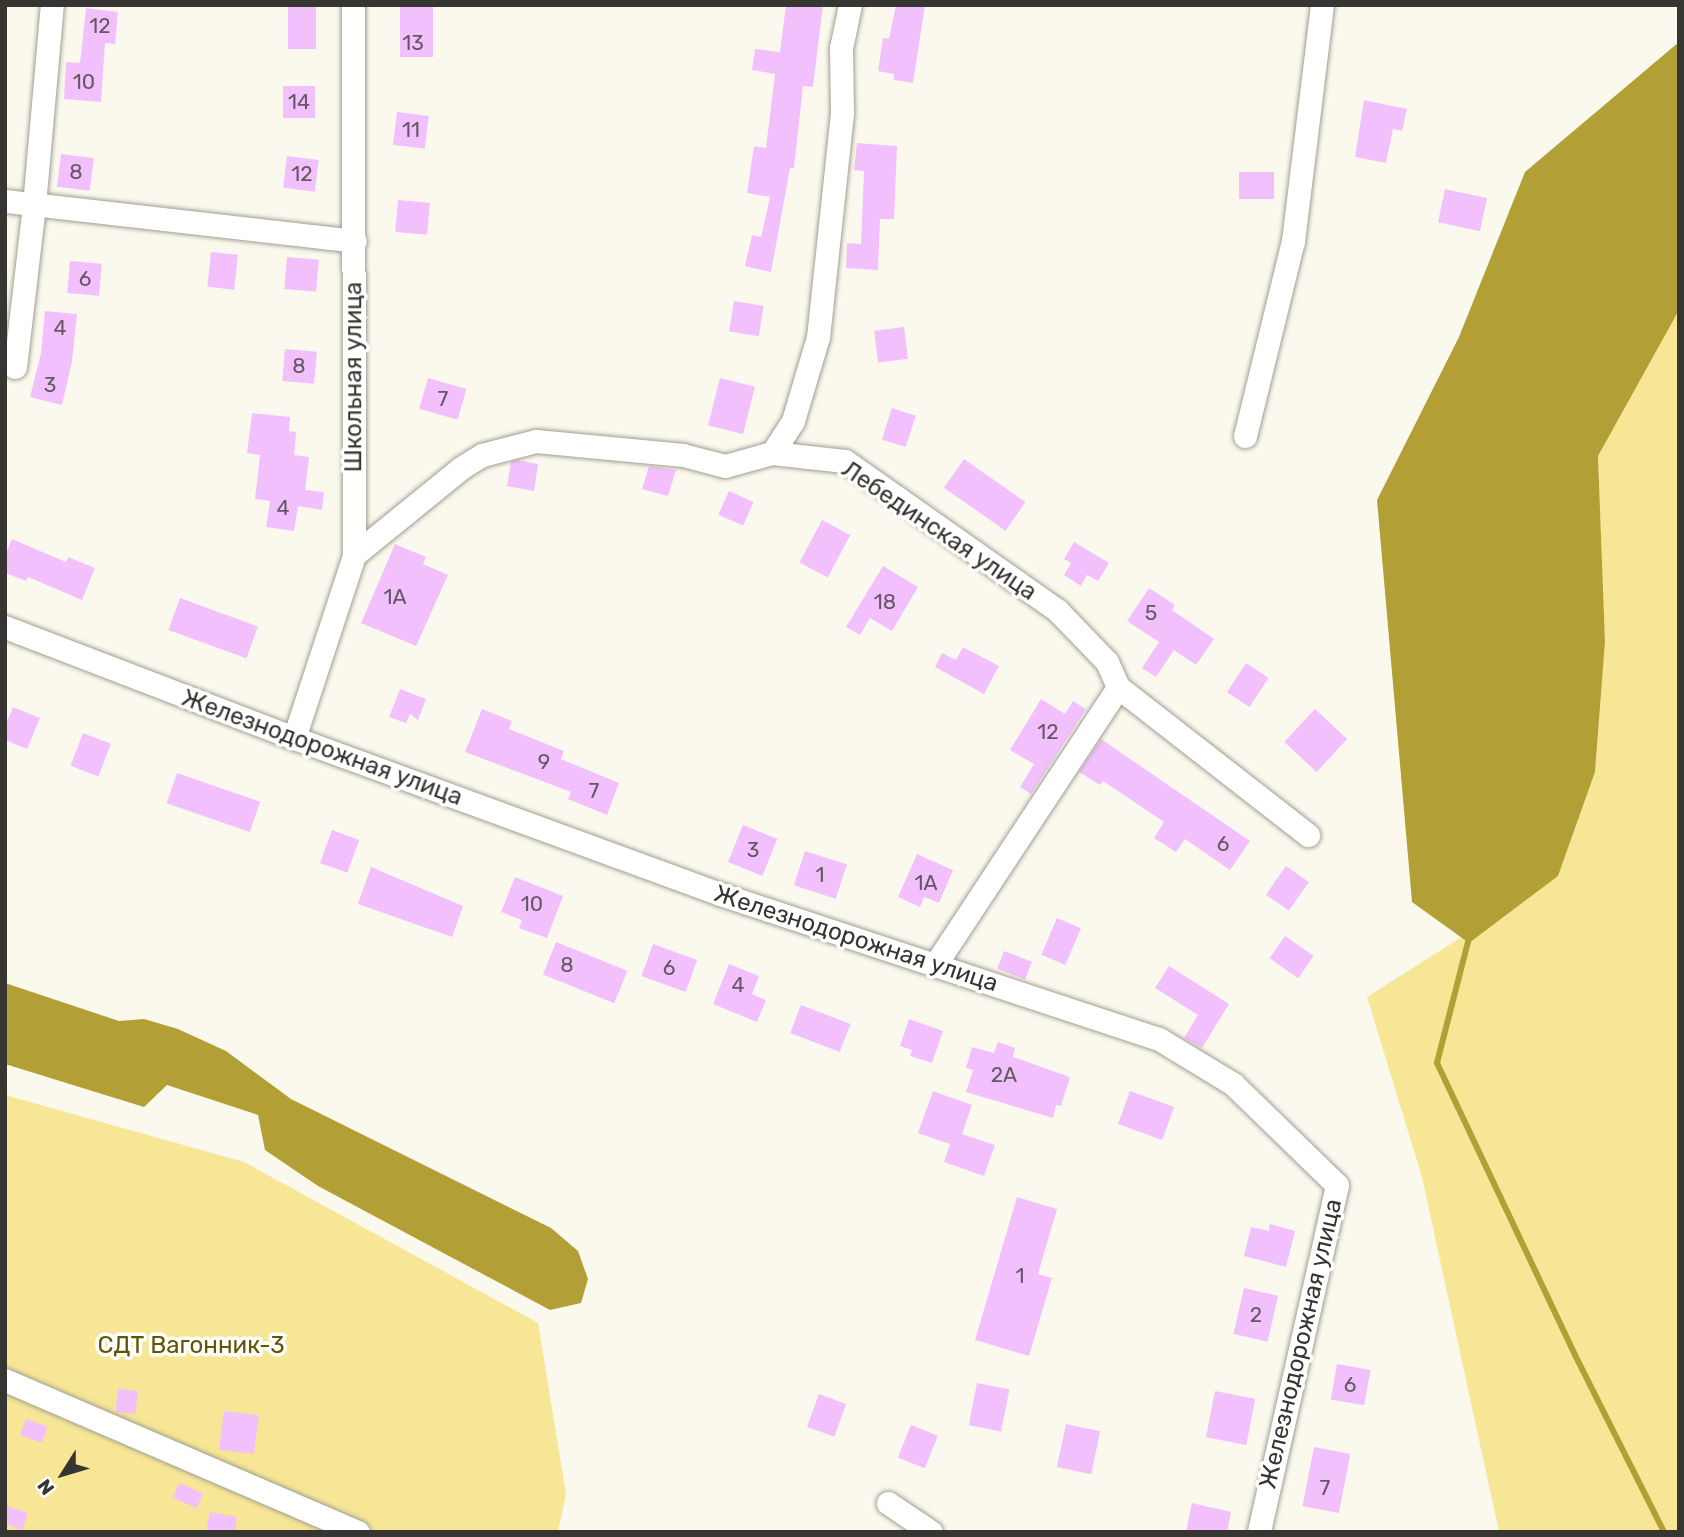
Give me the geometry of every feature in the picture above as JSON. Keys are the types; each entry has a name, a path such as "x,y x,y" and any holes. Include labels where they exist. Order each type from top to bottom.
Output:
{"street":[{"path":"15,367 34,205 52,5"},
{"name":"Школьная улица","path":"294,738 354,555 353,5"},
{"path":"354,555 482,454 536,441 683,455 725,466 772,453 793,421 818,337 842,113 841,48 850,5"},
{"path":"1245,436 1293,241 1322,5"},
{"path":"5,201 355,241"},
{"name":"Лебединская улица","path":"772,453 845,461 1056,610 1107,662 1118,687 1308,835"},
{"name":"Железнодорожная улица","path":"5,627 294,738 720,894 1159,1039 1233,1084 1337,1185 1259,1532"},
{"path":"935,965 1118,687"},
{"path":"5,1380 358,1532"},
{"path":"888,1503 931,1532"}],"green space":[{"path":"1679,310 1679,1532 1499,1532 1422,1177 1367,997 1558,876 1595,772 1605,642 1598,455"},
{"name":"СДТ Вагонник-3","path":"5,1095 244,1162 538,1323 566,1494 558,1532 5,1532"}],"shaded area":[{"path":"1679,42 1679,310 1598,456 1605,642 1595,772 1558,876 1469,943 1412,902 1377,500 1459,337 1525,172"},
{"path":"5,983 119,1021 144,1019 178,1029 226,1051 291,1099 551,1228 578,1251 588,1279 581,1303 550,1310 318,1186 265,1150 258,1115 167,1085 144,1107 5,1064"}],"building":[{"path":"288,5 316,5 316,49 288,49"},
{"path":"400,5 433,5 433,57 400,57"},
{"path":"786,5 823,5 813,87 803,86 794,168 790,168 771,272 745,266 752,235 761,237 770,197 747,193 754,146 766,148 775,74 752,70 755,49 780,52"},
{"path":"896,5 925,5 913,83 894,80 894,74 878,71 883,38 889,39"},
{"path":"86,8 118,12 115,44 105,43 101,102 64,99 66,62 80,63"},
{"path":"283,86 315,86 315,118 283,118"},
{"path":"1364,100 1407,109 1402,131 1393,129 1386,163 1355,157"},
{"path":"397,112 429,116 425,149 393,145"},
{"path":"857,143 897,146 894,219 880,219 878,270 846,268 847,243 861,244 864,171 854,170"},
{"path":"61,154 94,158 90,191 57,187"},
{"path":"287,156 319,160 315,192 283,188"},
{"path":"1239,172 1274,172 1274,199 1239,199"},
{"path":"1445,189 1487,198 1480,231 1438,222"},
{"path":"398,200 430,203 427,235 395,232"},
{"path":"211,252 238,255 234,290 207,287"},
{"path":"287,257 319,260 316,292 284,289"},
{"path":"70,261 102,264 99,296 67,293"},
{"path":"734,301 764,306 759,336 729,332"},
{"path":"45,311 77,314 72,361 62,405 30,397 41,353"},
{"path":"904,327 908,359 878,362 874,331"},
{"path":"285,349 317,352 314,384 282,381"},
{"path":"428,378 466,389 458,420 419,409"},
{"path":"720,378 755,387 743,434 708,426"},
{"path":"892,408 916,416 906,447 882,439"},
{"path":"252,413 290,417 289,431 296,432 294,455 309,457 305,490 324,492 322,510 298,506 294,531 266,527 270,501 255,499 260,455 247,453"},
{"path":"964,459 1025,502 1005,531 944,488"},
{"path":"517,460 538,464 534,491 507,486 511,462"},
{"path":"649,466 676,470 668,496 642,489"},
{"path":"729,491 754,502 743,526 718,515"},
{"path":"822,520 850,535 828,577 799,562"},
{"path":"12,539 66,562 68,557 95,568 82,600 28,577 26,581 5,573 5,556"},
{"path":"1074,542 1109,563 1098,581 1087,575 1081,586 1064,575 1071,563 1064,559"},
{"path":"395,544 426,557 423,564 448,575 416,646 361,623"},
{"path":"883,566 918,587 892,631 870,618 860,635 846,627"},
{"path":"1149,588 1175,605 1172,610 1214,639 1196,665 1174,650 1156,677 1142,668 1159,642 1127,621"},
{"path":"180,598 258,626 246,658 168,630"},
{"path":"963,647 999,666 984,694 935,667 942,653 956,660"},
{"path":"1246,663 1269,678 1250,707 1227,692"},
{"path":"400,689 426,699 418,720 410,714 406,723 389,717"},
{"path":"1041,699 1065,714 1073,701 1086,709 1031,794 1020,787 1034,764 1010,750"},
{"path":"13,707 40,718 27,749 5,740 5,727"},
{"path":"482,709 512,721 509,729 564,751 561,759 619,783 607,815 568,799 571,792 465,752"},
{"path":"1315,709 1347,739 1316,772 1284,742"},
{"path":"83,733 111,744 98,776 70,766"},
{"path":"1101,739 1250,841 1230,870 1185,839 1176,852 1154,838 1164,822 1103,781 1100,785 1079,772"},
{"path":"177,773 260,802 250,832 167,803"},
{"path":"743,825 777,839 762,876 728,862"},
{"path":"332,830 359,840 347,873 320,863"},
{"path":"805,851 847,865 836,899 794,885"},
{"path":"917,854 953,870 939,903 924,897 920,907 898,897"},
{"path":"1286,866 1309,882 1289,911 1266,895"},
{"path":"371,867 463,906 452,937 358,904"},
{"path":"515,877 563,896 547,938 519,928 522,920 501,912"},
{"path":"1057,918 1081,928 1065,965 1041,955"},
{"path":"1285,936 1314,956 1298,978 1270,958"},
{"path":"556,942 627,971 614,1003 543,974"},
{"path":"653,944 697,960 686,992 641,976"},
{"path":"1004,951 1032,962 1025,979 997,969"},
{"path":"729,964 759,976 752,994 766,1000 757,1022 713,1004"},
{"path":"1169,966 1229,1004 1202,1048 1184,1038 1198,1015 1155,988"},
{"path":"801,1005 850,1024 840,1052 790,1033"},
{"path":"909,1019 943,1031 932,1063 910,1056 912,1050 900,1046"},
{"path":"998,1042 1015,1048 1013,1057 1070,1077 1061,1106 1056,1105 1053,1118 966,1092 973,1070 966,1068 972,1047 994,1053"},
{"path":"933,1091 972,1105 962,1134 995,1145 984,1176 944,1162 950,1144 918,1133"},
{"path":"1130,1091 1174,1107 1162,1140 1118,1124"},
{"path":"1017,1197 1057,1209 1038,1274 1052,1278 1029,1356 975,1340"},
{"path":"1270,1224 1295,1231 1286,1267 1244,1256 1251,1227 1269,1231"},
{"path":"1244,1288 1278,1296 1268,1342 1233,1334"},
{"path":"1337,1364 1370,1370 1364,1405 1331,1399"},
{"path":"977,1383 1009,1389 1001,1432 969,1425"},
{"path":"118,1389 138,1391 135,1414 116,1412"},
{"path":"1215,1391 1255,1399 1246,1445 1206,1437"},
{"path":"819,1394 846,1404 834,1437 807,1427"},
{"path":"224,1411 259,1415 254,1454 219,1450"},
{"path":"26,1419 48,1427 42,1443 20,1435"},
{"path":"1066,1424 1100,1431 1091,1474 1057,1467"},
{"path":"911,1425 938,1436 925,1468 898,1457"},
{"path":"1314,1447 1350,1454 1339,1513 1303,1506"},
{"path":"179,1483 203,1493 197,1508 173,1498"},
{"path":"1192,1503 1231,1512 1227,1532 1186,1532"},
{"path":"5,1505 28,1513 22,1530 5,1524"},
{"path":"210,1512 237,1517 234,1532 206,1532"}],"waterway":[{"path":"1469,938 1437,1063 1575,1355 1664,1532"}]}
